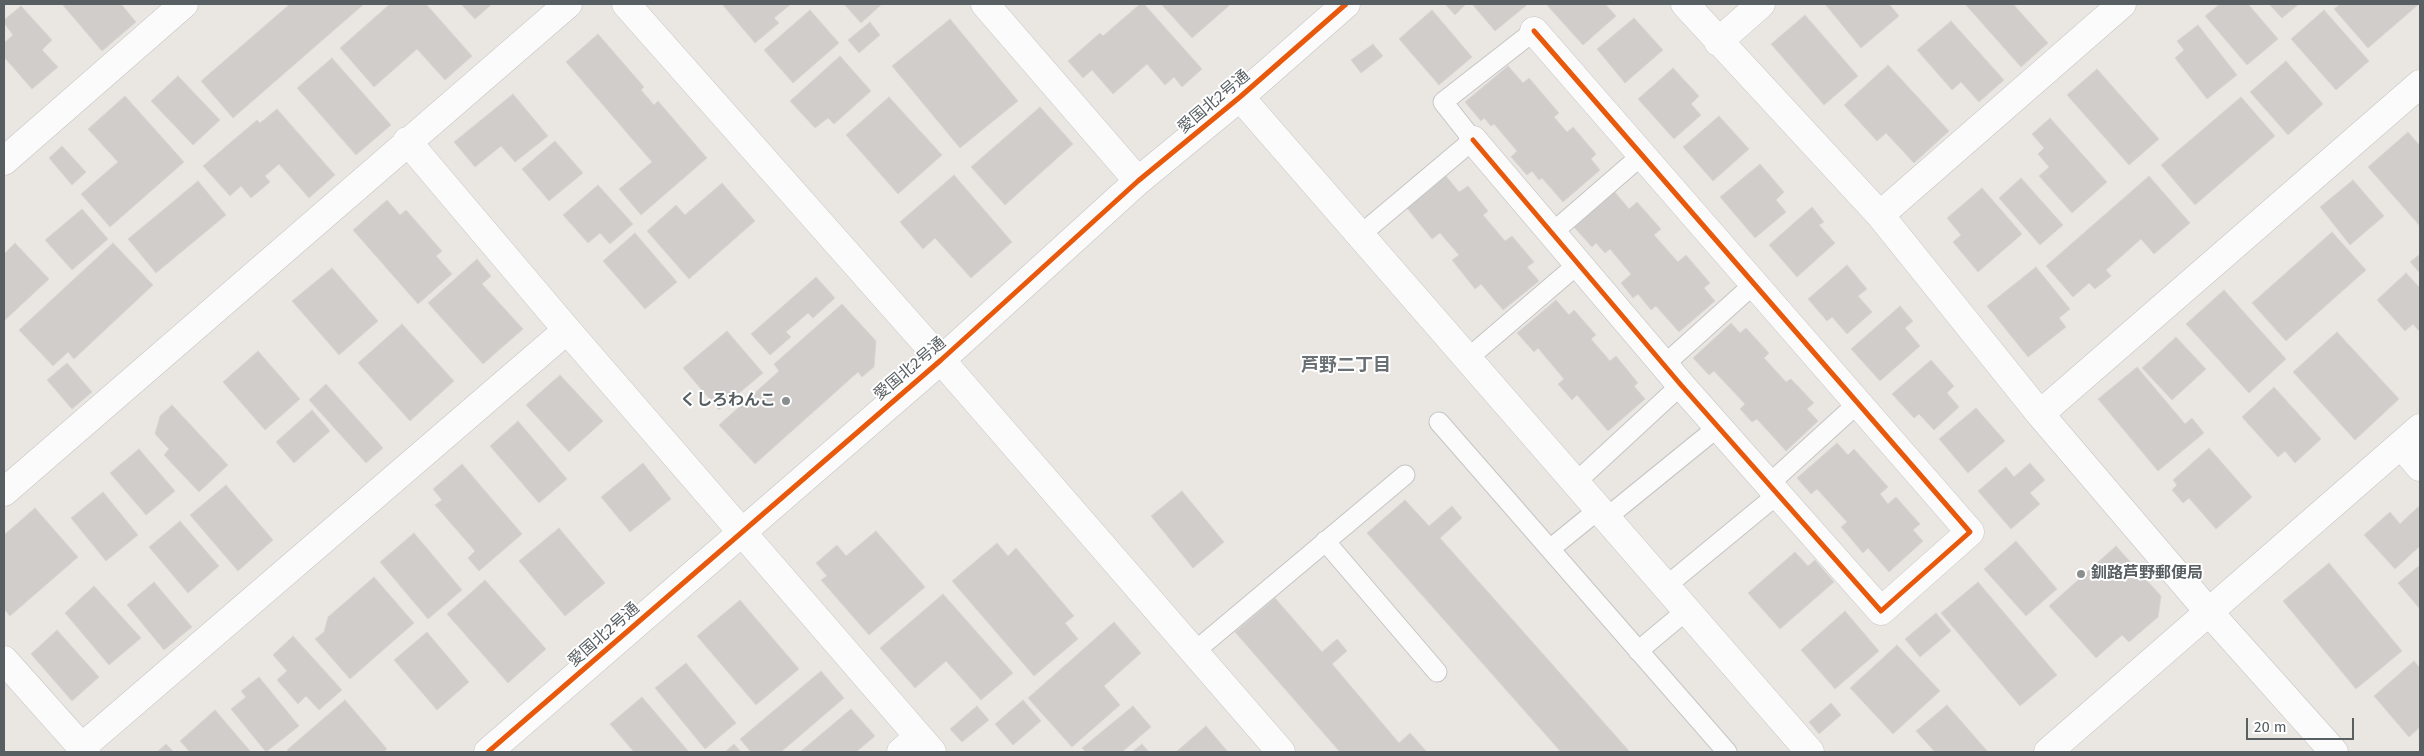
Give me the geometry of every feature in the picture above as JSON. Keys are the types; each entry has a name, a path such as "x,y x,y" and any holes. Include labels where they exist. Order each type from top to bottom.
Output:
{"street":[{"path":"4,492 568,4"},
{"path":"626,4 941,360 1281,752"},
{"path":"985,4 1138,181"},
{"name":"愛国北2号通","path":"488,752 941,360 1138,181 1240,97 1346,4"},
{"path":"1685,4 1718,42 1880,215 2040,414 2208,611 2334,752"},
{"path":"1718,42 1761,4"},
{"path":"1880,215 2122,4"},
{"path":"4,161 170,8"},
{"path":"1474,140 1673,375 1881,611 1970,532 1534,32"},
{"path":"2040,414 2420,84"},
{"path":"1240,97 1810,752"},
{"path":"408,141 741,533 917,747"},
{"path":"4,660 84,750 567,330"},
{"path":"2048,752 2208,611 2411,437 2420,467"}],"lane":[{"path":"1360,235 1474,140 1444,102 1534,32"},
{"path":"1552,233 1642,155"},
{"path":"1467,359 1578,264"},
{"path":"1575,483 1754,284"},
{"path":"1665,587 1774,489 1858,404"},
{"path":"1439,422 1727,752"},
{"path":"1550,549 1602,514 1718,427"},
{"path":"1194,652 1405,474"},
{"path":"1325,541 1437,672"},
{"path":"1638,651 1686,611"}],"building":[{"path":"62,4 121,4 136,22 102,51"},
{"path":"290,4 364,4 233,118 201,81"},
{"path":"390,4 426,4 472,56 445,80 417,49 374,87 340,48"},
{"path":"461,4 492,4 475,19"},
{"path":"722,4 791,4 774,18 779,23 755,43"},
{"path":"844,4 882,4 861,23"},
{"path":"1140,4 1144,4 1202,69 1182,87 1174,77 1165,85 1147,64 1113,94 1092,70 1083,78 1068,61 1100,33 1103,36"},
{"path":"1161,4 1231,4 1192,38"},
{"path":"1445,4 1463,4 1465,5 1455,15"},
{"path":"1472,4 1528,4 1495,31"},
{"path":"1546,4 1608,4 1606,5 1616,16 1583,45"},
{"path":"1825,4 1889,4 1899,16 1861,48"},
{"path":"1965,4 2013,4 2048,43 2021,67"},
{"path":"2220,4 2248,4 2278,39 2247,65 2205,16"},
{"path":"2269,4 2299,4 2282,18"},
{"path":"2340,4 2419,4 2368,48 2334,9"},
{"path":"21,6 52,40 42,50 58,67 32,89 4,57 4,43 13,35 4,23 4,20"},
{"path":"810,10 839,43 793,83 764,50"},
{"path":"1432,10 1472,57 1439,85 1399,39"},
{"path":"2324,10 2369,61 2336,90 2291,39"},
{"path":"1805,15 1858,76 1824,105 1771,44"},
{"path":"1634,18 1663,50 1625,83 1597,49"},
{"path":"950,19 1018,101 960,148 892,66"},
{"path":"1951,21 2004,80 1979,102 1961,82 1952,90 1917,50"},
{"path":"870,22 880,35 859,53 848,40"},
{"path":"2198,25 2237,75 2207,99 2175,58 2184,50 2177,41"},
{"path":"598,34 644,87 641,90 654,105 658,101 707,158 641,215 619,189 652,162 566,62"},
{"path":"1373,44 1383,56 1361,73 1351,60"},
{"path":"840,56 871,91 834,124 828,118 815,128 790,101"},
{"path":"332,58 391,125 356,155 297,88"},
{"path":"2286,61 2323,104 2288,135 2250,92"},
{"path":"1888,65 1949,131 1914,163 1886,133 1877,141 1844,105"},
{"path":"1508,66 1523,83 1529,78 1559,113 1554,117 1567,132 1573,127 1596,154 1591,159 1600,170 1563,202 1542,178 1539,180 1532,171 1527,175 1511,157 1517,151 1494,124 1491,126 1484,118 1481,121 1465,102"},
{"path":"1673,68 1699,96 1691,104 1701,115 1674,139 1638,99"},
{"path":"2097,69 2159,139 2129,165 2067,95"},
{"path":"178,76 220,120 193,145 151,101"},
{"path":"513,94 548,136 515,162 501,146 475,167 454,142"},
{"path":"125,96 184,162 110,227 81,194 118,162 88,129"},
{"path":"889,97 942,155 898,194 846,135"},
{"path":"2241,97 2275,136 2195,205 2161,165"},
{"path":"1040,107 1073,144 1005,205 971,167"},
{"path":"277,109 335,175 309,198 279,164 265,176 270,182 251,198 241,186 230,196 203,166 257,120 260,123"},
{"path":"1719,116 1749,149 1713,181 1683,147"},
{"path":"2050,118 2107,182 2072,213 2039,176 2049,167 2038,154 2044,148 2032,134"},
{"path":"2408,132 2420,146 2420,226 2368,167"},
{"path":"555,141 583,173 549,201 522,169"},
{"path":"62,146 86,172 72,185 49,158"},
{"path":"1760,164 1784,192 1776,200 1786,212 1755,238 1720,197"},
{"path":"954,175 1012,242 971,278 935,238 923,249 900,222"},
{"path":"1446,176 1459,192 1468,186 1488,211 1483,215 1505,241 1512,236 1534,262 1527,267 1539,281 1503,310 1481,284 1475,289 1452,260 1459,255 1440,233 1432,239 1407,208"},
{"path":"2149,176 2190,223 2154,254 2141,239 2106,270 2111,276 2095,289 2089,283 2073,297 2046,266"},
{"path":"2021,178 2063,225 2040,245 1999,198"},
{"path":"2353,180 2384,216 2350,245 2320,207"},
{"path":"198,181 226,215 156,273 128,239"},
{"path":"722,183 755,221 689,279 647,231 676,205 685,215"},
{"path":"598,185 633,224 610,244 600,233 588,243 563,215"},
{"path":"1982,188 2022,234 1978,272 1953,242 1961,235 1947,218"},
{"path":"1614,191 1629,209 1637,202 1661,229 1654,235 1678,262 1686,255 1710,283 1704,288 1715,301 1679,332 1656,306 1651,310 1638,294 1633,298 1621,283 1631,274 1610,249 1605,253 1596,243 1592,247 1574,227"},
{"path":"387,200 400,215 406,210 442,251 436,256 452,274 418,304 353,230"},
{"path":"1812,207 1824,222 1819,225 1835,243 1797,277 1769,245"},
{"path":"82,209 108,239 72,270 45,240"},
{"path":"2332,232 2366,270 2286,341 2252,303"},
{"path":"635,233 677,282 645,309 603,261"},
{"path":"15,243 49,279 4,321 4,254"},
{"path":"113,243 153,285 74,359 68,352 53,366 19,330"},
{"path":"2420,254 2420,273 2410,262"},
{"path":"477,259 491,276 482,284 523,329 483,364 428,303"},
{"path":"1847,265 1867,289 1858,296 1872,312 1847,334 1832,317 1827,321 1808,299"},
{"path":"2036,267 2070,309 2059,318 2066,327 2028,357 1987,306"},
{"path":"332,268 378,321 339,355 292,301"},
{"path":"2406,273 2420,288 2420,332 2413,324 2405,331 2377,300"},
{"path":"816,277 835,298 813,318 808,313 786,332 791,337 770,355 751,334"},
{"path":"2224,290 2286,359 2249,393 2186,324"},
{"path":"1556,300 1569,315 1574,310 1596,335 1591,339 1610,361 1616,356 1638,383 1634,386 1645,399 1608,431 1577,395 1572,400 1558,384 1564,379 1538,348 1534,352 1517,333"},
{"name":"くしろわんこ","path":"842,304 876,341 874,367 862,377 858,372 755,464 719,425 779,371 774,364"},
{"path":"1900,306 1913,321 1905,328 1920,346 1880,381 1851,349"},
{"path":"1731,323 1740,333 1746,328 1769,353 1764,358 1786,382 1791,379 1814,403 1807,409 1818,421 1786,451 1757,419 1752,422 1740,409 1745,404 1714,371 1709,375 1693,358"},
{"path":"402,324 454,381 410,421 358,363"},
{"path":"727,331 763,373 719,410 683,368"},
{"path":"2337,332 2399,399 2355,440 2293,372"},
{"path":"2176,337 2206,369 2172,400 2142,368"},
{"path":"258,351 300,399 265,430 223,382"},
{"path":"1931,360 1954,386 1947,393 1959,407 1934,430 1919,414 1914,418 1892,394"},
{"path":"67,363 92,392 72,409 47,380"},
{"path":"2137,367 2185,424 2192,418 2204,433 2158,471 2098,399"},
{"path":"560,375 603,421 569,452 526,405"},
{"path":"326,384 383,448 366,463 309,400"},
{"path":"2274,387 2321,439 2295,463 2285,451 2278,457 2242,417"},
{"path":"172,405 228,465 199,492 164,455 169,449 155,434 160,416"},
{"path":"1976,408 2005,441 1968,473 1939,439"},
{"path":"312,410 330,431 294,463 276,442"},
{"path":"518,421 567,479 539,503 490,446"},
{"path":"1837,443 1848,455 1854,449 1888,487 1880,494 1888,504 1896,497 1920,524 1913,530 1923,541 1889,572 1868,548 1863,553 1841,527 1847,522 1817,489 1811,494 1797,478"},
{"path":"2209,448 2252,497 2216,529 2189,498 2183,503 2172,490 2177,485 2173,480"},
{"path":"139,449 175,491 146,515 110,473"},
{"path":"643,463 671,499 630,532 601,497"},
{"path":"2030,463 2045,480 2030,493 2040,504 2011,529 1978,491 2006,467 2014,477"},
{"path":"462,464 522,534 479,571 468,558 475,551 435,505 442,500 433,489"},
{"path":"226,485 273,540 238,571 190,515"},
{"path":"1182,491 1224,542 1193,568 1151,516"},
{"path":"103,492 138,535 106,561 71,518"},
{"path":"1405,500 1429,526 1452,506 1462,518 1440,538 1630,752 1561,752 1367,533"},
{"path":"2418,507 2420,510 2420,546 2395,569 2364,535 2390,512 2400,524"},
{"path":"35,508 78,557 10,616 4,609 4,535"},
{"path":"180,521 219,566 188,593 149,547"},
{"path":"559,528 605,583 565,616 519,561"},
{"path":"876,531 925,587 869,635 821,580 827,576 816,563 837,545 846,556"},
{"path":"414,533 462,590 428,619 380,562"},
{"path":"2016,541 2057,589 2026,616 1984,569"},
{"path":"997,543 1008,556 1016,548 1074,616 1065,623 1078,639 1034,676 952,581"},
{"path":"2116,546 2161,596 2158,617 2129,642 2122,635 2096,658 2049,606"},
{"path":"1795,552 1808,566 1815,560 1834,582 1780,629 1748,593"},
{"path":"2329,563 2402,651 2356,689 2283,601"},
{"path":"2420,565 2420,609 2398,583"},
{"path":"374,577 414,623 350,679 315,639 324,632 328,617"},
{"path":"485,580 546,649 508,683 447,614"},
{"path":"154,582 192,627 164,650 127,605"},
{"path":"1978,582 2057,675 2020,706 1941,613"},
{"path":"94,586 141,638 109,665 65,613"},
{"path":"943,594 1013,673 981,700 946,661 915,688 880,648"},
{"path":"1275,598 1322,652 1337,639 1347,651 1332,664 1399,743 1410,733 1427,752 1340,752 1235,632"},
{"path":"740,600 799,669 756,705 697,636"},
{"path":"1845,611 1879,651 1835,689 1801,650"},
{"path":"1936,613 1951,631 1920,657 1905,639"},
{"path":"1114,622 1141,653 1104,686 1120,705 1072,747 1028,698"},
{"path":"57,630 99,677 72,701 31,654"},
{"path":"427,632 469,682 437,710 394,660"},
{"path":"293,636 342,690 319,710 306,696 298,704 277,680 287,671 273,655"},
{"path":"1897,645 1940,691 1893,734 1850,688"},
{"path":"2414,661 2420,668 2420,727 2409,737 2374,696"},
{"path":"686,663 736,723 705,749 655,688"},
{"path":"821,671 844,698 781,752 751,752 740,739"},
{"path":"259,677 299,726 266,752 231,709 246,697 241,691"},
{"path":"642,697 689,752 634,752 610,724"},
{"path":"345,700 387,749 383,752 289,752 287,750"},
{"path":"1023,700 1041,721 1013,745 995,724"},
{"path":"1831,703 1841,715 1819,734 1809,722"},
{"path":"1947,705 1988,752 1935,752 1916,731"},
{"path":"977,706 989,720 962,742 950,729"},
{"path":"1133,706 1151,727 1122,752 1086,752 1082,748"},
{"path":"851,709 875,736 856,752 800,752"},
{"path":"215,710 251,752 190,752 180,741"},
{"path":"1206,726 1228,752 1176,752"},
{"path":"166,744 174,752 157,752"},
{"path":"734,744 741,752 725,752"},
{"path":"1142,744 1149,752 1132,752"}],"cycle path":[{"path":"488,752 941,360 1138,181 1240,97 1346,4"},
{"path":"1473,140 1681,385 1881,611 1970,532 1534,31"}],"place":[{"name":"くしろわんこ","path":"786,401"},
{"name":"釧路芦野郵便局","path":"2081,574"}],"district":[{"name":"芦野二丁目","path":"1346,366"}]}
